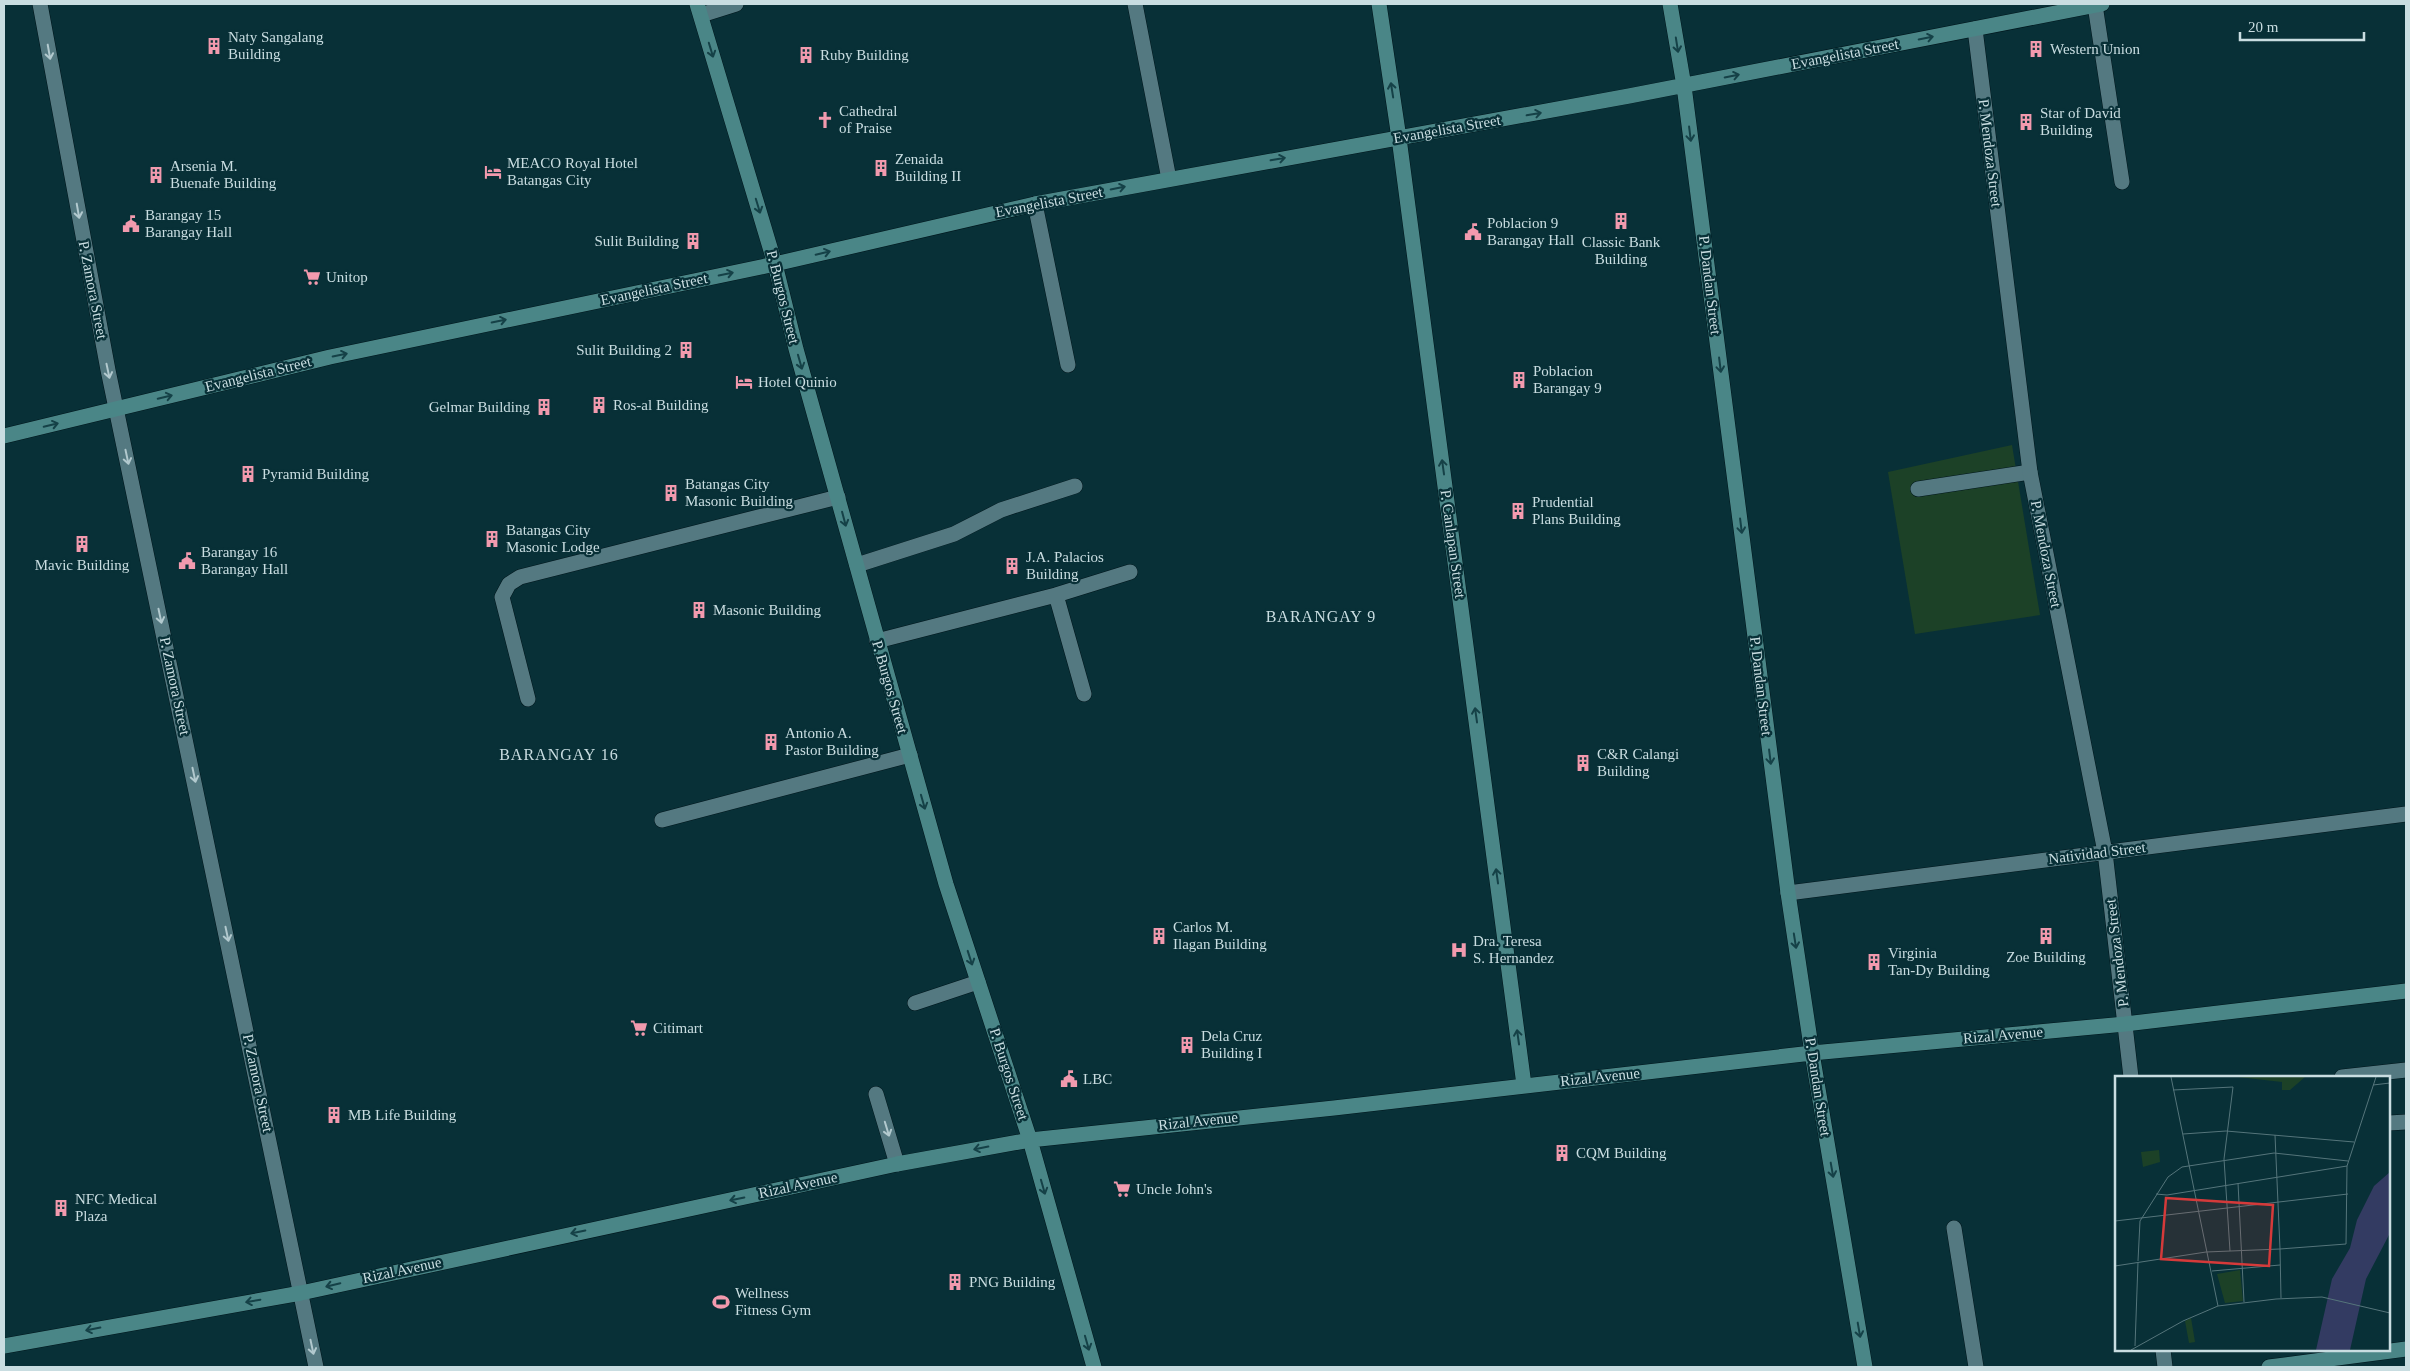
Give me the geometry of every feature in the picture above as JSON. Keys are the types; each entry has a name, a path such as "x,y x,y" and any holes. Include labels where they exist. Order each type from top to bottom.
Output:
{"street":[{"name":"P. Zamora Street","path":"40,4 108,370 118,409 316,1367"},
{"path":"699,9 736,4"},
{"path":"1135,4 1169,178"},
{"name":"P. Canlapan Street","path":"1379,4 1399,138 1524,1085"},
{"name":"P. Dandan Street","path":"1670,4 1684,86 1788,893 1812,1053 1865,1367"},
{"name":"Evangelista Street","path":"4,436 330,357 776,264 1035,204 1169,178 1684,86 2098,4"},
{"path":"2098,4 2122,182"},
{"name":"P. Burgos Street","path":"699,9 776,264 799,358 946,884 1030,1140 1094,1367"},
{"name":"P. Mendoza Street","path":"1974,29 2030,472 2105,852 2131,1076"},
{"path":"1035,204 1068,365"},
{"path":"1918,489 2030,472"},
{"path":"857,565 954,534 1001,510 1075,486"},
{"path":"528,699 502,597 509,584 520,577 838,497"},
{"path":"877,641 1056,595 1130,572"},
{"path":"1056,595 1084,694"},
{"path":"662,820 910,755"},
{"name":"Natividad Street","path":"1788,893 2406,814"},
{"path":"915,1003 978,982"},
{"name":"Rizal Avenue","path":"4,1346 301,1293 897,1164 1030,1140 1078,1133 1334,1108 1812,1053 2125,1024 2406,991"},
{"path":"2351,1076 2406,1070"},
{"path":"876,1094 897,1164"},
{"path":"2390,1123 2406,1122"},
{"path":"1954,1228 1976,1367"},
{"path":"2269,1367 2406,1349"},
{"path":"2163,1351 2165,1367"}],"green space":[{"path":"2012,445 2040,615 1915,634 1888,472"}],"place":[{"name":"Naty Sangalang Building","path":"214,46"},
{"name":"Western Union","path":"2036,49"},
{"name":"Ruby Building","path":"806,55"},
{"name":"Cathedral of Praise","path":"825,120"},
{"name":"Star of David Building","path":"2026,122"},
{"name":"Zenaida Building II","path":"881,168"},
{"name":"MEACO Royal Hotel Batangas City","path":"493,172"},
{"name":"Arsenia M. Buenafe Building","path":"156,175"},
{"name":"Classic Bank Building","path":"1621,221"},
{"name":"Barangay 15 Barangay Hall","path":"131,224"},
{"name":"Poblacion 9 Barangay Hall","path":"1473,232"},
{"name":"Sulit Building","path":"693,241"},
{"name":"Unitop","path":"312,277"},
{"name":"Sulit Building 2","path":"686,350"},
{"name":"Poblacion Barangay 9","path":"1519,380"},
{"name":"Hotel Quinio","path":"744,382"},
{"name":"Ros-al Building","path":"599,405"},
{"name":"Gelmar Building","path":"544,407"},
{"name":"Pyramid Building","path":"248,474"},
{"name":"Batangas City Masonic Building","path":"671,493"},
{"name":"Prudential Plans Building","path":"1518,511"},
{"name":"Batangas City Masonic Lodge","path":"492,539"},
{"name":"Mavic Building","path":"82,544"},
{"name":"Barangay 16 Barangay Hall","path":"187,561"},
{"name":"J.A. Palacios Building","path":"1012,566"},
{"name":"Masonic Building","path":"699,610"},
{"name":"Antonio A. Pastor Building","path":"771,742"},
{"name":"C&R Calangi Building","path":"1583,763"},
{"name":"Carlos M. Ilagan Building","path":"1159,936"},
{"name":"Zoe Building","path":"2046,936"},
{"name":"Dra. Teresa S. Hernandez","path":"1459,950"},
{"name":"Virginia Tan-Dy Building","path":"1874,962"},
{"name":"Citimart","path":"639,1028"},
{"name":"Dela Cruz Building I","path":"1187,1045"},
{"name":"LBC","path":"1069,1079"},
{"name":"MB Life Building","path":"334,1115"},
{"name":"CQM Building","path":"1562,1153"},
{"name":"Uncle John's","path":"1122,1189"},
{"name":"NFC Medical Plaza","path":"61,1208"},
{"name":"PNG Building","path":"955,1282"},
{"name":"Wellness Fitness Gym","path":"721,1302"}],"district":[{"name":"BARANGAY 9","path":"1321,616"},
{"name":"BARANGAY 16","path":"559,754"}]}
